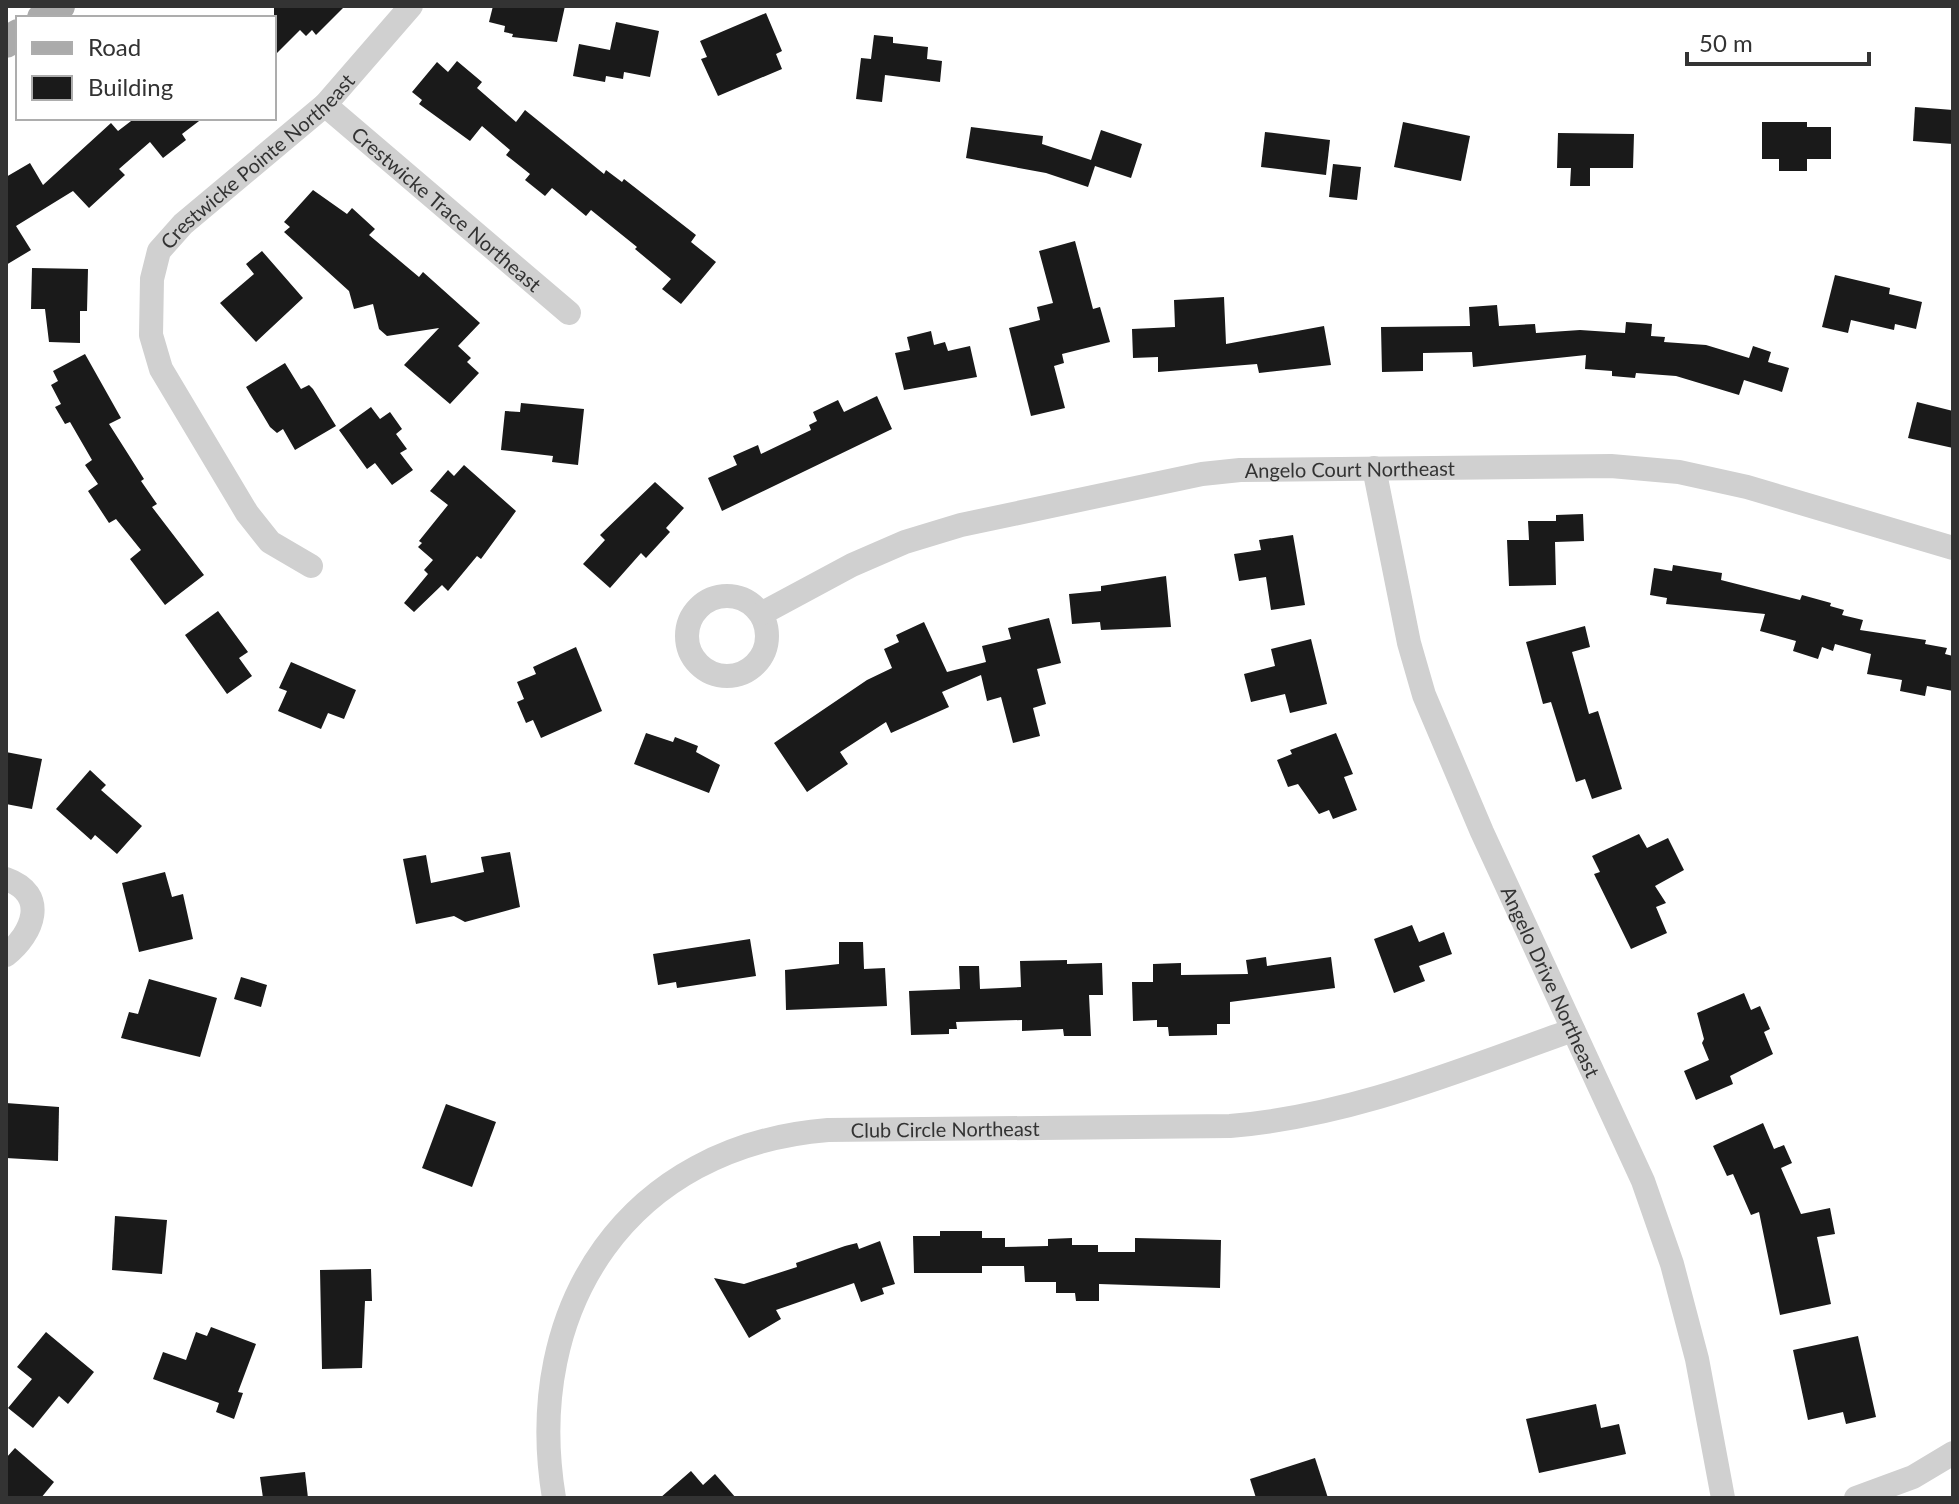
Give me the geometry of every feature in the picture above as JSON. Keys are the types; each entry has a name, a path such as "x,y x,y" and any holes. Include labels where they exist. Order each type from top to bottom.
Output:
{"street":[{"name":"Crestwicke Pointe Northeast","path":"311,566 270,542 233,494 161,369 151,335 149,305 159,251 183,224 325,105 411,6"},
{"name":"Crestwicke Trace Northeast","path":"325,105 569,313"},
{"name":"Angelo Court Northeast","path":"761,614 852,565 905,542 961,525 1202,474 1374,468 1611,466 1679,472 1747,487 1953,548"},
{"name":"Angelo Drive Northeast","path":"1374,468 1409,643 1424,695 1482,832 1643,1181 1672,1264 1697,1359 1723,1498"},
{"path":"6,879 26,892 33,917 24,940 6,955"},
{"name":"Club Circle Northeast","path":"554,1498 547,1458 546,1415 558,1342 571,1307 588,1273 628,1220 675,1177 715,1155 763,1139 828,1130 1230,1126 1287,1121 1363,1104 1573,1030"},
{"path":"1856,1498 1913,1477 1953,1453"}],"building":[{"path":"274,6 345,6 316,35 312,30 306,36 300,30 276,54"},
{"path":"493,6 565,6 557,42 512,37 513,34 504,32 505,26 489,22"},
{"path":"766,13 782,51 776,54 782,69 718,96 701,59 707,57 700,41"},
{"path":"616,22 659,31 650,77 624,72 623,79 606,76 605,82 573,76 579,44 610,50"},
{"path":"874,35 893,37 893,43 928,47 927,59 942,61 940,82 885,75 882,102 856,99 861,58 871,59"},
{"path":"457,61 482,82 477,88 516,122 525,110 604,174 606,170 622,182 624,179 696,235 691,242 716,262 681,304 662,289 671,279 635,249 637,247 591,210 586,216 552,188 545,196 525,180 530,174 506,155 510,150 482,126 470,141 419,104 422,100 412,92 437,62 448,72"},
{"path":"1915,107 1953,110 1953,144 1913,141"},
{"path":"132,120 200,120 182,134 186,140 163,158 150,142 119,169 125,175 89,208 73,191 16,226 31,250 6,265 6,177 30,163 43,185 111,123 118,131"},
{"path":"1403,122 1470,136 1461,181 1394,167"},
{"path":"1762,122 1807,122 1807,127 1831,127 1831,159 1807,159 1807,171 1779,171 1779,159 1762,159"},
{"path":"971,127 1043,136 1042,144 1091,160 1101,130 1142,144 1131,178 1095,166 1088,187 1046,173 966,158"},
{"path":"1265,132 1330,140 1326,175 1261,167"},
{"path":"1558,133 1634,134 1633,168 1590,168 1590,186 1570,186 1571,168 1557,168"},
{"path":"1333,164 1361,167 1357,200 1329,197"},
{"path":"313,190 347,214 352,208 375,229 369,235 419,277 423,272 480,323 458,346 471,358 467,362 479,373 450,404 404,365 439,328 387,336 379,329 373,304 354,309 349,291 284,232 290,227 284,222"},
{"path":"1075,241 1093,309 1100,307 1110,342 1062,354 1064,363 1054,366 1065,408 1031,416 1009,328 1040,320 1037,307 1053,303 1039,251"},
{"path":"262,251 303,298 256,342 220,303 254,274 246,264"},
{"path":"32,268 88,269 87,311 80,311 80,343 49,342 45,309 31,309"},
{"path":"1835,275 1890,288 1889,294 1922,302 1916,329 1895,324 1894,330 1851,320 1848,333 1822,327"},
{"path":"1224,297 1226,344 1324,326 1331,365 1259,373 1257,364 1158,372 1158,357 1133,358 1132,329 1175,327 1174,300"},
{"path":"1497,305 1499,326 1535,324 1536,333 1580,330 1625,333 1626,322 1652,324 1651,336 1665,337 1664,342 1706,345 1749,358 1753,346 1771,352 1768,362 1789,368 1782,392 1744,380 1739,395 1676,376 1636,373 1635,378 1612,376 1612,371 1585,369 1586,355 1473,367 1472,352 1423,353 1423,371 1382,372 1381,327 1470,326 1469,307"},
{"path":"931,331 934,345 945,342 948,351 970,346 977,377 904,390 895,353 910,350 907,337"},
{"path":"85,354 121,418 109,424 157,504 152,507 204,575 165,605 130,559 141,550 116,519 109,523 88,491 98,484 85,465 92,460 70,422 65,424 55,407 61,404 51,385 58,381 53,371"},
{"path":"285,363 301,389 309,385 313,389 336,426 295,450 283,429 277,433 270,427 246,387"},
{"path":"877,396 892,429 722,511 708,478 737,465 733,456 758,445 761,454 811,430 809,425 817,421 813,412 838,400 844,412"},
{"path":"1917,402 1953,411 1953,448 1908,438"},
{"path":"521,403 584,409 578,465 552,462 553,456 501,450 505,411 520,412"},
{"path":"371,407 380,419 390,412 402,429 396,434 407,449 400,453 413,470 392,485 375,463 367,469 339,430"},
{"path":"464,465 516,511 481,559 477,556 448,591 442,585 414,612 404,603 428,574 424,570 433,560 418,547 422,543 419,541 448,505 430,491 448,470 454,476"},
{"path":"655,482 684,508 666,528 670,532 646,558 641,553 610,588 583,564 605,540 600,535"},
{"path":"1583,514 1584,541 1555,542 1556,585 1509,586 1507,540 1529,540 1528,521 1556,521 1556,515"},
{"path":"1293,535 1305,605 1271,610 1266,577 1239,581 1234,554 1261,550 1259,540"},
{"path":"1673,565 1722,573 1721,580 1800,600 1802,595 1831,603 1830,606 1844,610 1842,615 1863,620 1860,630 1926,640 1925,644 1947,648 1945,654 1953,656 1953,691 1927,686 1925,696 1900,691 1902,680 1867,674 1871,654 1835,644 1833,651 1822,647 1818,659 1793,651 1796,641 1760,631 1765,614 1666,604 1667,598 1650,595 1654,568 1672,571"},
{"path":"1166,576 1171,627 1101,630 1100,622 1072,624 1069,594 1101,591 1101,586"},
{"path":"218,611 248,652 239,658 252,676 227,694 185,635"},
{"path":"1049,618 1061,663 1037,669 1046,704 1033,708 1040,736 1013,743 1001,697 987,701 981,675 942,692 949,707 891,733 886,722 840,752 848,764 807,792 774,743 867,680 892,668 884,649 899,642 896,635 924,622 947,672 986,662 982,646 1011,639 1008,628"},
{"path":"1585,626 1590,647 1572,652 1589,714 1598,711 1622,789 1592,799 1585,779 1576,782 1551,702 1543,704 1526,642"},
{"path":"1311,639 1327,704 1290,713 1285,694 1251,702 1244,674 1275,666 1271,649"},
{"path":"576,647 602,711 541,738 533,720 526,723 517,702 524,699 517,682 536,674 533,667"},
{"path":"291,662 356,690 344,719 328,713 321,729 278,711 287,691 279,688"},
{"path":"646,733 673,742 675,737 698,746 696,752 720,765 709,793 634,764"},
{"path":"1336,733 1353,774 1344,777 1357,810 1333,819 1329,810 1319,814 1298,784 1288,787 1277,760 1292,754 1290,750"},
{"path":"6,752 42,759 32,809 6,804"},
{"path":"90,770 106,785 101,790 142,826 117,854 95,835 91,840 56,809"},
{"path":"1639,834 1647,848 1668,838 1684,870 1655,886 1666,903 1656,907 1667,933 1631,949 1594,874 1600,872 1592,856"},
{"path":"510,852 520,907 465,922 454,916 416,924 403,859 426,855 431,883 484,872 481,857"},
{"path":"165,872 172,897 183,894 193,939 139,952 122,883"},
{"path":"1412,925 1419,942 1444,932 1452,954 1419,966 1425,981 1394,993 1374,939"},
{"path":"750,939 756,976 677,988 676,982 658,985 653,954"},
{"path":"839,942 863,942 864,969 885,968 887,1006 786,1010 785,970 839,964"},
{"path":"1266,957 1267,966 1331,957 1335,988 1230,1002 1230,1024 1217,1024 1217,1035 1169,1036 1168,1027 1157,1027 1157,1020 1133,1021 1132,982 1153,982 1153,964 1181,963 1181,975 1248,974 1246,960"},
{"path":"1067,960 1067,964 1102,963 1103,995 1089,995 1091,1036 1064,1036 1063,1029 1022,1031 1022,1020 956,1022 957,1029 949,1029 949,1034 911,1035 909,991 960,989 959,966 979,966 980,989 1021,987 1020,961"},
{"path":"241,977 267,985 261,1007 234,999"},
{"path":"149,979 217,998 200,1057 121,1038 129,1012 138,1014"},
{"path":"1744,993 1751,1010 1760,1006 1770,1029 1764,1032 1773,1054 1730,1076 1733,1084 1696,1100 1684,1071 1709,1060 1702,1043 1704,1039 1697,1013"},
{"path":"6,1103 59,1107 58,1161 6,1158"},
{"path":"446,1104 496,1122 472,1187 422,1168"},
{"path":"1763,1123 1774,1149 1784,1145 1792,1163 1781,1168 1801,1214 1830,1208 1835,1234 1817,1237 1831,1304 1780,1315 1759,1212 1751,1215 1733,1174 1727,1176 1713,1146"},
{"path":"115,1216 167,1220 162,1274 112,1270"},
{"path":"940,1231 982,1231 982,1238 1005,1238 1005,1247 1048,1246 1048,1239 1072,1238 1072,1245 1098,1245 1098,1252 1135,1252 1135,1238 1221,1240 1220,1288 1099,1284 1099,1301 1076,1301 1075,1293 1056,1293 1056,1282 1025,1282 1024,1266 982,1266 982,1273 914,1273 913,1236 940,1236"},
{"path":"880,1241 895,1284 882,1288 884,1294 861,1302 854,1283 776,1310 781,1319 749,1338 714,1278 744,1284 797,1267 796,1263 845,1246 857,1243 859,1249"},
{"path":"371,1269 372,1301 365,1301 362,1368 322,1369 320,1270"},
{"path":"211,1327 256,1344 238,1392 243,1393 234,1419 216,1412 219,1403 153,1379 163,1352 186,1360 196,1332 207,1336"},
{"path":"46,1332 94,1372 68,1404 59,1396 33,1428 8,1408 32,1379 17,1367"},
{"path":"1858,1336 1876,1417 1846,1424 1843,1412 1808,1420 1793,1350"},
{"path":"1596,1404 1601,1428 1619,1424 1626,1454 1539,1473 1526,1419"},
{"path":"15,1448 54,1482 41,1498 6,1498 6,1458"},
{"path":"1315,1458 1328,1498 1256,1498 1250,1479"},
{"path":"691,1471 703,1485 715,1474 736,1498 660,1498"},
{"path":"305,1472 308,1498 263,1498 260,1477"}]}
